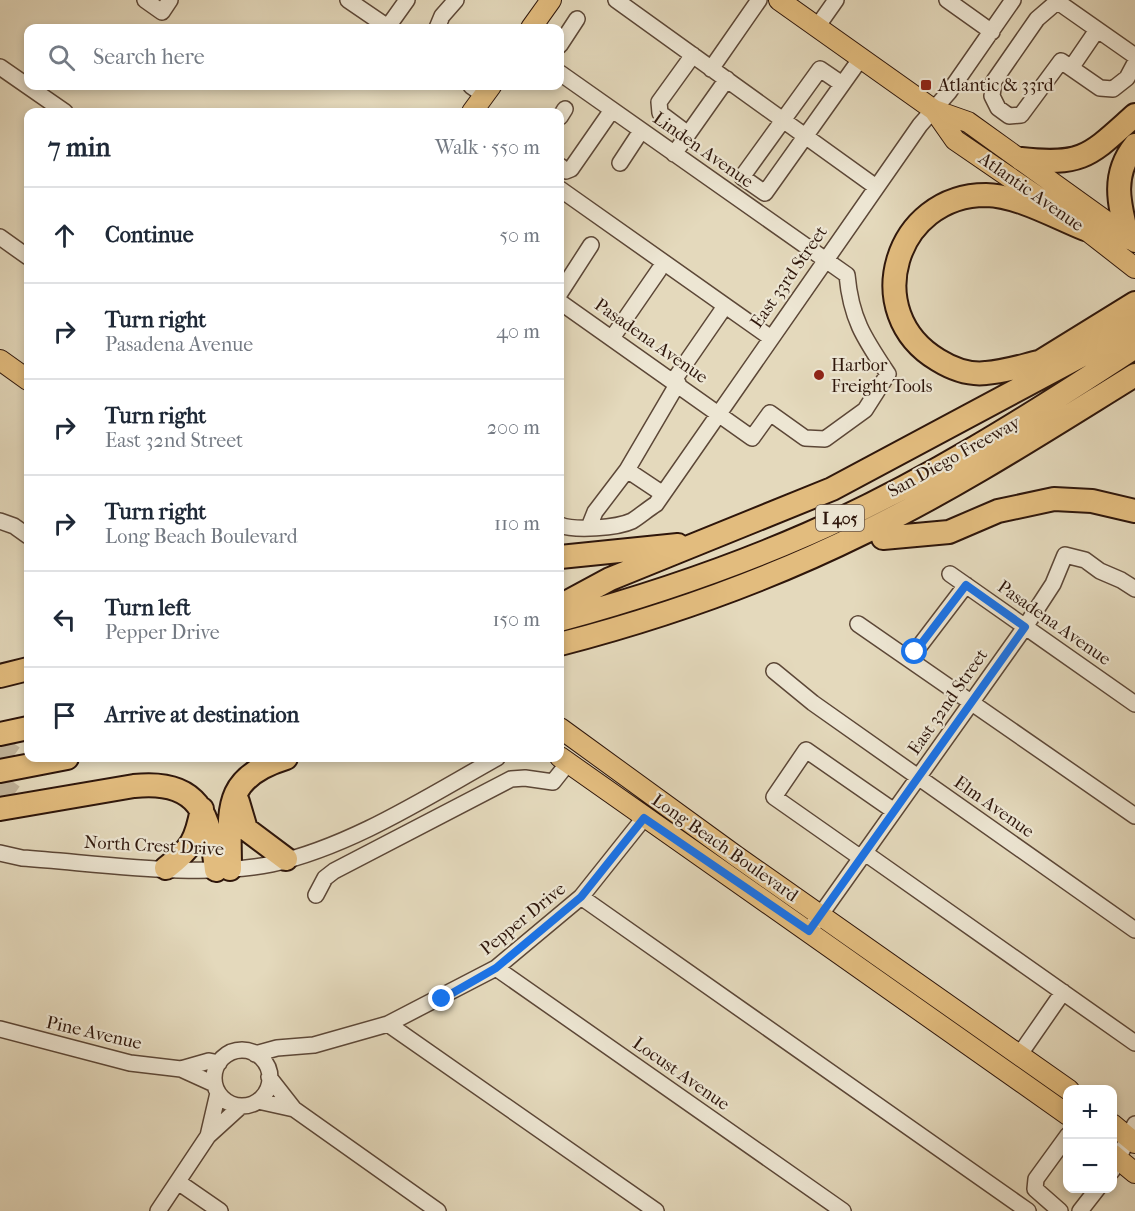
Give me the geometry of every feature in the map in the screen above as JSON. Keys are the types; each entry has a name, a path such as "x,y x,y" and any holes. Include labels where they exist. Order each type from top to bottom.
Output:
{"highway":[{"path":"1021,159 1054,163 1086,156 1098,149 1135,115"},
{"path":"1132,240 1118,184 1123,164 1135,145"},
{"path":"1039,362 985,374 958,369 924,351 909,333 898,309 894,285 898,259 908,237 927,216 955,200 972,197 1009,198 1085,229"},
{"path":"884,462 932,425 1135,303"},
{"path":"564,604 610,579 704,543 832,489 1135,327"},
{"name":"San Diego Freeway","path":"564,619 663,590 809,533 916,481 977,447 1135,346"},
{"path":"1100,370 1135,366"},
{"path":"564,643 613,630 735,589 862,534 975,473 1135,375"},
{"name":"San Diego Freeway","path":"564,656 643,633 732,603 883,538 1024,459 1135,391"},
{"path":"883,538 949,532 998,511 1054,499 1092,501 1135,511"},
{"path":"564,557 704,543"},
{"path":"0,676 24,670"},
{"path":"0,734 24,729"},
{"path":"0,748 24,744"},
{"path":"0,756 24,751"},
{"path":"0,771 46,762"},
{"path":"223,869 231,810 237,788 248,775 259,767 274,762"},
{"path":"0,809 152,784 170,787 187,795 202,808 223,869"},
{"path":"237,788 246,830 285,859"},
{"path":"166,868 184,854 194,842 202,808"}],"main road":[{"path":"534,24 551,0"},
{"name":"Atlantic Avenue","path":"788,3 817,27 934,110 968,122 1132,240"},
{"path":"474,108 482,90"},
{"name":"Atlantic Avenue","path":"934,110 955,140 1085,229 1135,268"},
{"path":"0,360 24,377"},
{"name":"Long Beach Boulevard","path":"564,731 1063,1085"},
{"name":"Long Beach Boulevard","path":"564,760 1063,1111"},
{"path":"1117,1126 1133,1135"},
{"path":"1117,1163 1135,1173"}],"street":[{"path":"145,0 162,12 170,0"},
{"path":"348,0 382,24"},
{"path":"391,24 407,0"},
{"path":"439,24 442,16 456,0"},
{"path":"616,0 876,187"},
{"path":"711,69 759,0"},
{"path":"817,27 836,0"},
{"path":"947,0 992,32"},
{"name":"East 33rd Street","path":"564,527 589,527 630,521 656,504 876,187 920,125 934,110 992,32 1013,0"},
{"path":"1097,30 1021,115 1009,116 998,108 992,96 993,81 1037,19 1058,1 1135,56"},
{"path":"564,39 577,19"},
{"path":"688,134 660,113 659,102 693,55"},
{"path":"842,84 819,69 742,177 765,193 861,58"},
{"path":"1066,64 1100,88 1113,89 1127,78 1135,63"},
{"path":"0,67 24,84"},
{"name":"Linden Avenue","path":"564,76 847,275 849,303 861,334 888,374 866,410 825,439 805,438 770,413 752,438 719,413"},
{"path":"674,153 727,80"},
{"path":"33,90 59,108"},
{"path":"564,169 572,169 612,110"},
{"path":"620,163 641,131"},
{"path":"564,192 771,338"},
{"path":"0,237 24,254"},
{"path":"564,287 591,245"},
{"path":"612,338 658,270"},
{"name":"Pasadena Avenue","path":"564,305 719,413"},
{"path":"589,527 595,512 627,470 676,382 721,312"},
{"path":"627,470 663,494"},
{"path":"0,521 14,526 24,533"},
{"name":"East 32nd Street","path":"809,931 1025,627 1053,584 1065,555 1085,560 1135,590"},
{"name":"Pasadena Avenue","path":"950,574 1135,704"},
{"path":"915,652 966,585"},
{"path":"858,624 1135,816"},
{"name":"Elm Avenue","path":"774,671 813,703 1135,930"},
{"path":"894,811 806,750 774,797 863,855 1135,1043"},
{"name":"North Crest Drive","path":"0,853 22,858 166,868 223,869 285,859 328,845 371,826 490,762"},
{"path":"316,895 325,878 334,871 511,779 525,778 553,782 563,762"},
{"name":"Pepper Drive","path":"255,1054 277,1048 297,1048 388,1024 496,968 581,897 644,818"},
{"path":"581,897 1028,1211"},
{"name":"Locust Avenue","path":"496,968 843,1211"},
{"path":"1020,1054 1062,992"},
{"path":"388,1024 656,1211"},
{"name":"Pine Avenue","path":"0,1029 130,1063 181,1069 209,1061 219,1063"},
{"name":"Pepper Drive","path":"268,1072 297,1048"},
{"path":"208,1136 216,1089 214,1075 219,1063 229,1054 238,1051 255,1054 294,1109 438,1211"},
{"name":"Pine Avenue","path":"181,1069 216,1089"},
{"path":"258,1101 268,1086 268,1072"},
{"path":"216,1089 232,1105 241,1106 258,1101 294,1109"},
{"path":"159,1211 208,1136 241,1106"},
{"path":"1117,1159 1133,1135"},
{"path":"1060,1211 1035,1189 1036,1179 1065,1139"},
{"path":"178,1182 220,1211"},
{"path":"1080,1211 1094,1193"}],"tunnel":[{"path":"0,758 24,724"},
{"path":"0,797 25,762"}],"place":[{"name":"Atlantic & 33rd","path":"926,85"},
{"name":"Harbor Freight Tools","path":"819,375"}],"route":[{"path":"442,999 496,968 581,897 644,818 809,931 1025,627 966,585 915,652"}]}
